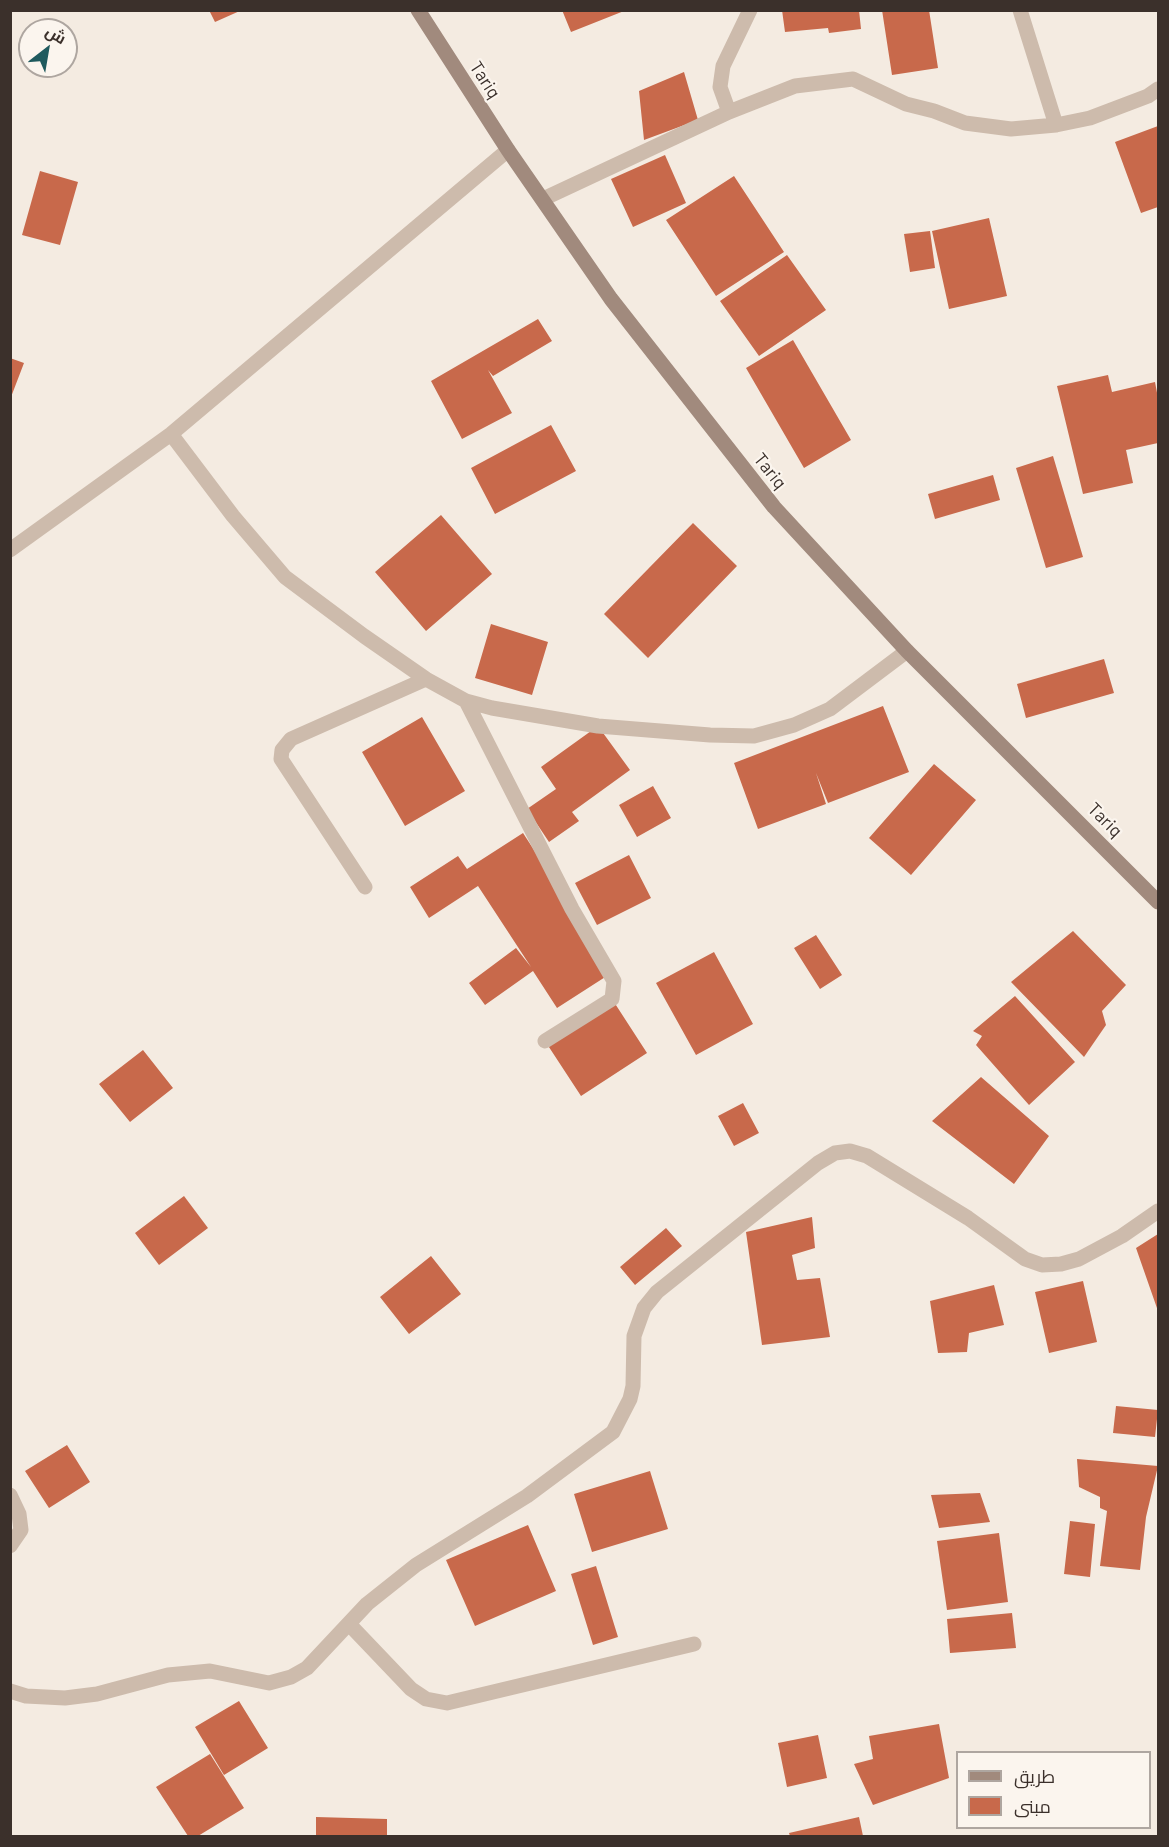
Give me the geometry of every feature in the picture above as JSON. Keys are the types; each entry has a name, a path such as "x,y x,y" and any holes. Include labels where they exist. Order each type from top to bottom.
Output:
{"main road":[{"name":"Tariq","path":"418,10 508,150 611,299 774,507 907,651 1158,902"}],"street":[{"path":"729,112 720,87 723,66 750,10"},
{"path":"1020,10 1056,125"},
{"path":"543,198 729,112 795,86 854,79 906,104 934,111 965,123 1011,129 1056,125 1090,118 1148,96 1158,89"},
{"path":"10,550 171,434 508,150"},
{"path":"171,434 233,516 285,577 363,636 426,679 466,701 492,708 598,726 710,735 754,736 794,725 830,709 907,651"},
{"path":"365,887 281,759 282,750 291,739 426,679"},
{"path":"466,701 572,909 614,981 612,999 545,1041"},
{"path":"10,1691 26,1696 65,1698 97,1694 168,1675 210,1671 269,1683 291,1677 308,1668 367,1604 416,1565 527,1496 613,1432 630,1399 633,1386 634,1336 644,1308 657,1292 818,1163 835,1154 850,1151 867,1156 968,1218 1025,1259 1042,1265 1061,1264 1079,1259 1122,1236 1158,1210"},
{"path":"10,1495 20,1514 21,1530 10,1546"},
{"path":"349,1624 411,1689 426,1699 447,1702 694,1644"}],"building":[{"path":"209,10 242,10 215,22"},
{"path":"562,10 624,10 624,11 571,32"},
{"path":"782,10 859,10 861,29 829,33 828,28 785,32"},
{"path":"882,10 929,10 938,68 892,75"},
{"path":"684,72 698,120 644,140 639,91"},
{"path":"1158,126 1158,207 1141,213 1115,142"},
{"path":"665,155 686,203 633,227 611,179"},
{"path":"40,171 78,182 60,245 22,235"},
{"path":"734,176 784,252 716,296 666,220"},
{"path":"989,218 1007,296 949,309 932,231"},
{"path":"930,231 935,268 910,272 904,234"},
{"path":"787,255 826,310 759,356 720,301"},
{"path":"538,319 552,341 493,376 488,370 512,413 462,439 431,381"},
{"path":"793,340 851,440 804,468 746,368"},
{"path":"10,358 24,363 11,397 10,397"},
{"path":"1108,375 1112,392 1155,382 1158,398 1158,443 1126,450 1133,483 1083,494 1057,386"},
{"path":"551,425 576,471 495,514 471,468"},
{"path":"1053,456 1083,557 1046,568 1016,468"},
{"path":"993,475 1000,500 935,519 928,494"},
{"path":"441,515 492,574 426,631 375,572"},
{"path":"693,523 737,566 648,658 604,614"},
{"path":"491,624 548,642 532,695 475,678"},
{"path":"1104,659 1114,693 1026,718 1017,684"},
{"path":"883,706 909,772 828,803 816,773 826,804 758,829 734,763"},
{"path":"422,717 465,791 405,826 362,752"},
{"path":"598,726 630,770 572,812 579,821 549,842 527,809 556,789 541,767"},
{"path":"934,764 976,800 911,875 869,838"},
{"path":"653,786 671,818 637,837 619,805"},
{"path":"523,833 613,972 557,1008 533,971 485,1005 469,983 516,948 531,967 478,886 429,918 410,887 458,856 467,869"},
{"path":"629,855 651,898 597,925 575,883"},
{"path":"1073,931 1126,985 1102,1011 1106,1025 1084,1057 1011,982"},
{"path":"816,935 842,975 820,989 794,948"},
{"path":"714,952 753,1024 696,1055 656,983"},
{"path":"1015,996 1075,1062 1029,1105 976,1045 982,1036 973,1031"},
{"path":"612,999 647,1053 581,1096 545,1041"},
{"path":"143,1050 173,1088 130,1122 99,1084"},
{"path":"981,1077 1049,1136 1014,1184 932,1121"},
{"path":"743,1103 759,1133 734,1146 718,1116"},
{"path":"184,1196 208,1228 159,1265 135,1233"},
{"path":"812,1217 815,1248 792,1255 797,1280 820,1278 830,1337 762,1345 746,1232"},
{"path":"666,1228 682,1246 635,1285 620,1267"},
{"path":"1158,1234 1158,1311 1136,1248"},
{"path":"431,1256 461,1294 409,1334 380,1297"},
{"path":"1083,1281 1097,1342 1049,1353 1035,1292"},
{"path":"994,1285 1004,1325 969,1333 967,1352 938,1353 930,1301"},
{"path":"1116,1406 1158,1410 1155,1437 1113,1433"},
{"path":"67,1445 90,1482 49,1508 25,1471"},
{"path":"1077,1459 1158,1466 1146,1517 1140,1570 1100,1566 1107,1511 1100,1508 1100,1497 1079,1487"},
{"path":"650,1471 668,1529 592,1552 574,1494"},
{"path":"980,1493 990,1522 939,1528 931,1495"},
{"path":"1070,1521 1095,1524 1090,1577 1064,1574"},
{"path":"528,1525 556,1591 475,1626 446,1560"},
{"path":"999,1533 1008,1602 947,1610 937,1541"},
{"path":"596,1566 618,1637 593,1645 571,1574"},
{"path":"1012,1613 1016,1648 950,1653 947,1619"},
{"path":"239,1701 268,1748 224,1775 195,1727"},
{"path":"939,1724 949,1778 873,1805 854,1764 873,1759 869,1736"},
{"path":"818,1735 827,1778 787,1787 778,1743"},
{"path":"210,1754 244,1808 198,1836 188,1836 156,1787"},
{"path":"316,1817 387,1819 387,1836 316,1836"},
{"path":"859,1817 863,1836 790,1836 789,1833"}]}
